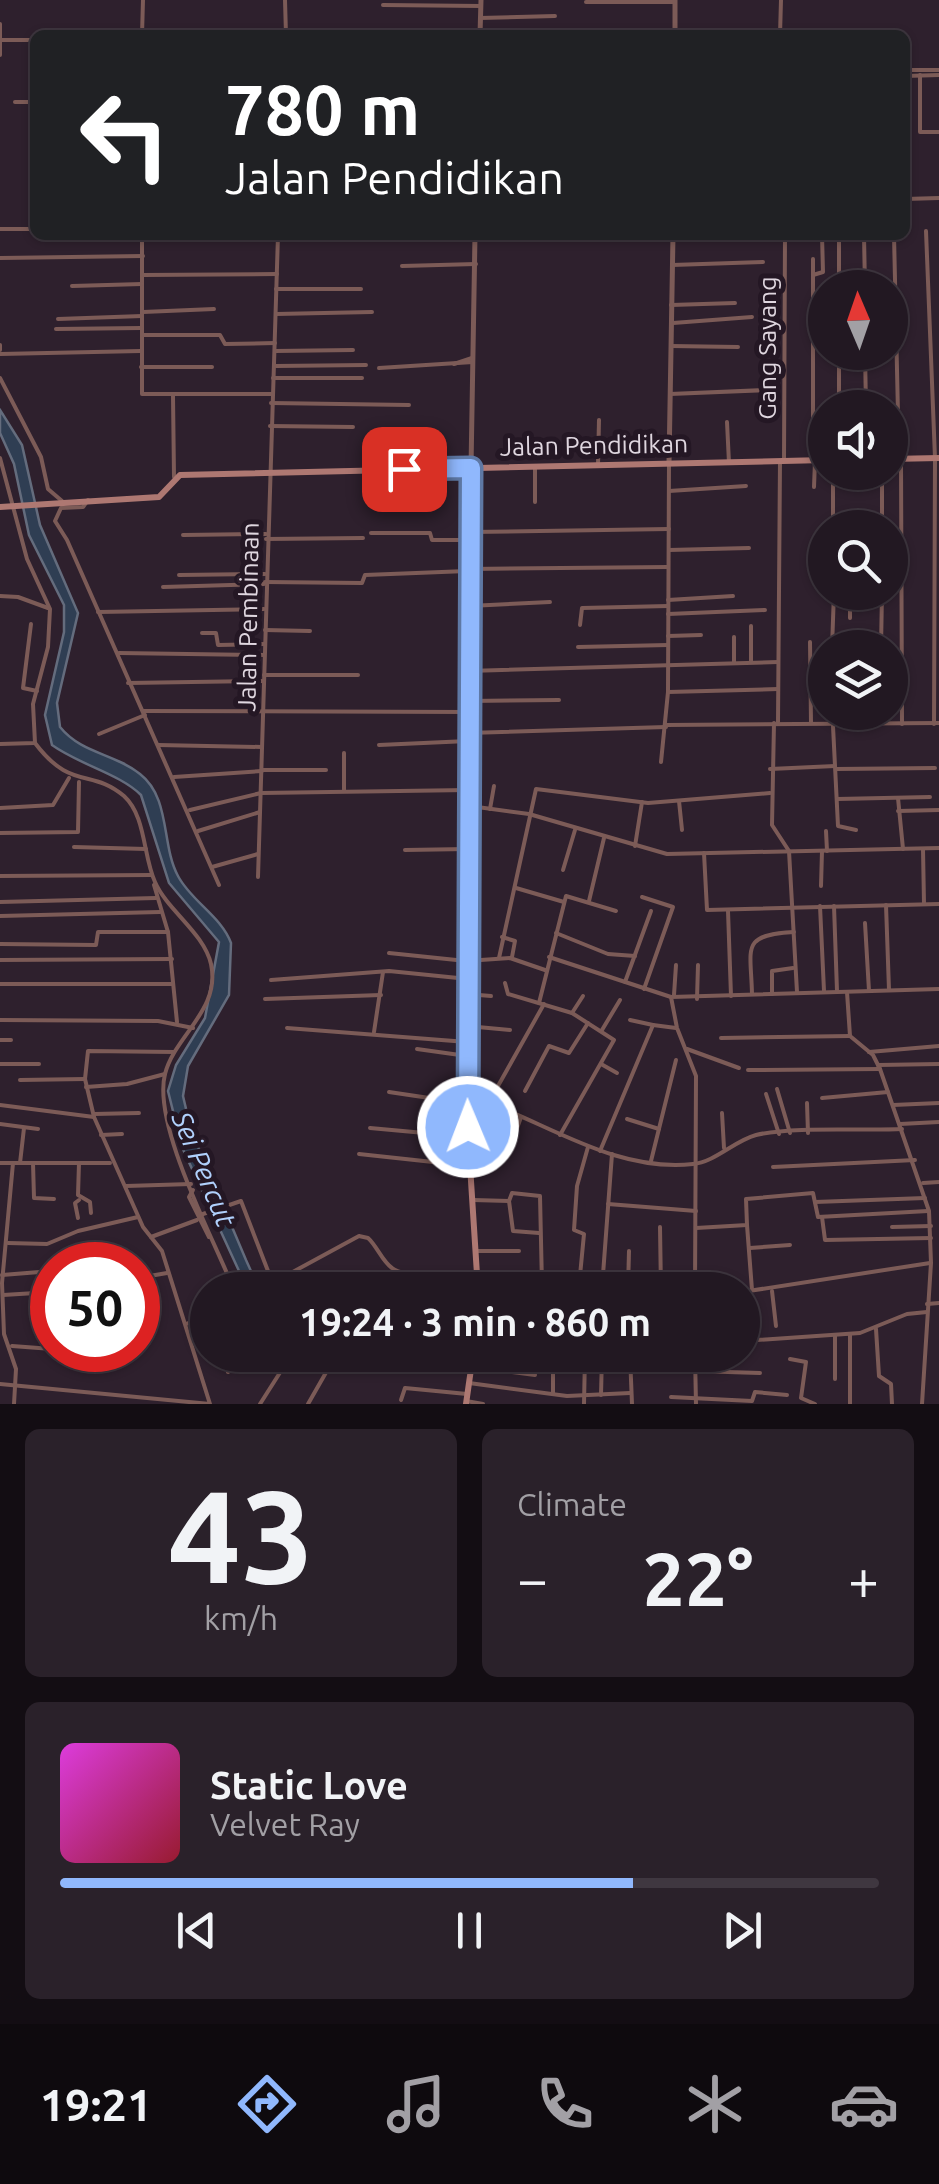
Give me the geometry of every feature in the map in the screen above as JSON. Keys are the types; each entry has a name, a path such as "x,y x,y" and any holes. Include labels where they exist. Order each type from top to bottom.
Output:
{"main road":[{"path":"908,459 937,458"},
{"name":"Jalan Pendidikan","path":"0,507 162,496 174,477 808,461"},
{"path":"471,468 466,1099 478,1272"},
{"path":"466,1400 471,1372"}],"street":[{"path":"142,30 143,0"},
{"path":"285,0 286,30"},
{"path":"780,30 781,0"},
{"path":"586,2 675,1 676,30"},
{"path":"383,5 481,3 480,30"},
{"path":"480,18 555,16"},
{"path":"0,24 0,54"},
{"path":"0,40 30,40"},
{"path":"910,73 939,73"},
{"path":"910,74 939,73"},
{"path":"920,76 920,132 939,132"},
{"path":"15,102 30,102"},
{"path":"910,199 939,198"},
{"path":"0,229 30,229"},
{"path":"908,724 937,724 937,458 926,231"},
{"path":"142,240 142,394 272,394"},
{"name":"Jalan Pembinaan","path":"258,876 264,583 278,240"},
{"path":"471,468 475,240"},
{"path":"661,762 668,692 672,240"},
{"name":"Gang Sayang","path":"785,240 779,690 770,792 772,828 789,851 796,993"},
{"path":"822,240 823,270"},
{"path":"839,240 839,270"},
{"path":"864,240 864,270"},
{"path":"894,240 896,390"},
{"path":"0,258 143,256"},
{"path":"813,259 813,270"},
{"path":"672,266 763,262"},
{"path":"402,266 476,264"},
{"path":"143,275 277,274"},
{"path":"72,286 143,284"},
{"path":"276,288 361,289"},
{"path":"671,305 734,304"},
{"path":"58,319 214,309"},
{"path":"276,314 372,312"},
{"path":"671,324 752,318"},
{"path":"56,329 220,335 224,344 275,343"},
{"path":"671,346 738,347"},
{"path":"0,350 141,351"},
{"path":"275,352 353,350"},
{"path":"379,368 473,360"},
{"path":"274,366 366,365"},
{"path":"141,366 212,367"},
{"path":"0,378 40,457 46,484 63,502"},
{"path":"273,378 362,378"},
{"path":"670,394 767,390"},
{"path":"173,396 174,477"},
{"path":"271,403 409,405"},
{"path":"598,465 599,420"},
{"path":"727,422 729,462"},
{"path":"270,426 353,427"},
{"path":"0,458 27,559 50,610 48,647 36,691 35,742 52,765 70,776 107,786 127,799 146,849 168,932 177,1022"},
{"path":"536,466 536,502"},
{"path":"669,491 746,486"},
{"path":"898,490 900,630"},
{"path":"88,500 83,506 62,508 54,518 174,778 219,886"},
{"path":"370,533 430,533 432,540 669,529"},
{"path":"183,535 363,538"},
{"path":"668,550 749,548"},
{"path":"164,587 362,583 366,575 469,570 668,567"},
{"path":"179,576 265,574"},
{"path":"0,596 18,597 50,610"},
{"path":"580,625 582,608 733,596"},
{"path":"469,606 550,602"},
{"path":"98,612 265,608"},
{"path":"668,614 765,610"},
{"path":"850,610 850,618"},
{"path":"31,624 22,688 36,691"},
{"path":"751,626 751,663"},
{"path":"265,630 310,631"},
{"path":"202,633 216,633 218,644 265,644"},
{"path":"668,636 701,636"},
{"path":"734,637 734,664"},
{"path":"578,648 668,645"},
{"path":"117,653 264,655"},
{"path":"468,671 778,662"},
{"path":"128,682 358,675"},
{"path":"668,692 779,690"},
{"path":"468,701 559,700"},
{"path":"99,734 144,713 468,712"},
{"path":"379,745 666,726 808,725"},
{"path":"833,730 838,826 856,830"},
{"path":"0,744 35,742"},
{"path":"158,744 262,747"},
{"path":"344,753 344,790"},
{"path":"770,769 935,768"},
{"path":"174,778 326,770"},
{"path":"0,808 54,805 70,776"},
{"path":"0,834 78,832 79,779"},
{"path":"490,809 494,786"},
{"path":"188,810 261,793 468,790"},
{"path":"499,958 536,790 642,802 770,792"},
{"path":"837,799 930,797"},
{"path":"898,798 903,849"},
{"path":"679,801 682,830"},
{"path":"635,846 642,802"},
{"path":"468,806 528,814 667,854 939,848"},
{"path":"898,811 939,810"},
{"path":"197,832 260,812"},
{"path":"563,870 575,830"},
{"path":"821,886 826,830"},
{"path":"588,903 604,838"},
{"path":"74,847 146,849"},
{"path":"405,850 467,849"},
{"path":"923,849 924,904"},
{"path":"704,853 707,910 939,904"},
{"path":"212,867 258,854"},
{"path":"0,876 153,878"},
{"path":"153,878 210,960 208,999 193,1028 174,1052 165,1074 163,1105 199,1218 227,1272"},
{"path":"516,888 564,902"},
{"path":"489,1102 541,1003 545,970 566,896 616,911"},
{"path":"642,897 674,907 644,989"},
{"path":"0,902 156,898"},
{"path":"886,904 890,990"},
{"path":"820,906 824,992"},
{"path":"834,906 837,992"},
{"path":"728,909 731,996"},
{"path":"625,982 651,911"},
{"path":"0,916 160,912"},
{"path":"865,923 869,991"},
{"path":"0,944 96,945 99,932 168,932"},
{"path":"752,995 751,954 756,940 764,934 794,932"},
{"path":"556,933 608,954 635,956"},
{"path":"502,937 515,941 512,959"},
{"path":"64,945 64,959"},
{"path":"389,953 466,961 512,959 545,970"},
{"path":"549,957 672,997 939,989"},
{"path":"0,960 172,959"},
{"path":"676,965 672,997 677,1028 696,1076 696,1272"},
{"path":"697,998 698,966"},
{"path":"772,994 772,971 796,968"},
{"path":"271,980 384,972 468,979"},
{"path":"374,1032 384,972"},
{"path":"0,984 172,984"},
{"path":"505,984 508,994 572,1013 614,1040 560,1135"},
{"path":"847,992 850,1036"},
{"path":"468,994 491,996"},
{"path":"265,999 381,996"},
{"path":"572,1013 583,996"},
{"path":"601,1031 620,1000"},
{"path":"0,1020 177,1022 193,1028"},
{"path":"630,1020 677,1028"},
{"path":"525,1090 549,1046 568,1053 588,1022"},
{"path":"600,1151 653,1024"},
{"path":"467,1026 510,1030"},
{"path":"286,1028 468,1042"},
{"path":"720,1038 850,1036 879,1067 923,1183 931,1226 922,1404"},
{"path":"0,1040 11,1040"},
{"path":"869,1052 939,1046"},
{"path":"417,1049 468,1056"},
{"path":"687,1049 738,1068"},
{"path":"0,1384 210,1404 162,1251 138,1217 112,1163 85,1079 88,1051 174,1052"},
{"path":"651,1162 676,1060"},
{"path":"0,1064 39,1064"},
{"path":"601,1064 617,1073"},
{"path":"748,1070 939,1064"},
{"path":"86,1087 127,1084 165,1074"},
{"path":"20,1080 85,1079"},
{"path":"777,1089 790,1133"},
{"path":"389,1092 489,1102 588,1147 651,1162 696,1164 754,1136 939,1122"},
{"path":"822,1098 888,1092"},
{"path":"766,1094 779,1134"},
{"path":"807,1103 808,1133"},
{"path":"894,1105 939,1103"},
{"path":"0,1105 94,1116 139,1113"},
{"path":"722,1113 724,1150"},
{"path":"510,1151 521,1118"},
{"path":"627,1119 659,1129"},
{"path":"0,1124 38,1129"},
{"path":"14,1404 10,1346 2,1334 2,1275 24,1127"},
{"path":"370,1128 468,1138"},
{"path":"101,1135 122,1134"},
{"path":"580,1272 584,1234 574,1228 577,1186 588,1147"},
{"path":"358,1154 470,1162 502,1156"},
{"path":"603,1272 612,1154"},
{"path":"772,1166 915,1160"},
{"path":"0,1162 112,1163"},
{"path":"33,1163 34,1198 54,1199"},
{"path":"79,1163 80,1200"},
{"path":"923,1183 939,1182"},
{"path":"126,1186 192,1187"},
{"path":"539,1233 513,1232 509,1201 512,1193 540,1196 541,1272"},
{"path":"750,1272 746,1199 811,1193 816,1214 822,1216 939,1214"},
{"path":"815,1202 927,1198"},
{"path":"78,1218 75,1203 80,1200 88,1200 91,1212"},
{"path":"473,1200 509,1201"},
{"path":"151,1238 212,1210 242,1202 260,1259 271,1272"},
{"path":"608,1204 696,1211"},
{"path":"822,1216 825,1240 939,1245"},
{"path":"8,1243 53,1243 78,1230 138,1217"},
{"path":"696,1228 747,1225"},
{"path":"892,1227 931,1226"},
{"path":"660,1228 661,1272"},
{"path":"293,1272 359,1236 377,1246 396,1270 406,1272"},
{"path":"748,1248 790,1244"},
{"path":"477,1251 519,1251"},
{"path":"630,1251 632,1272"},
{"path":"760,1291 931,1263"},
{"path":"160,1274 169,1272"},
{"path":"2,1275 30,1273"},
{"path":"772,1289 776,1326"},
{"path":"3,1296 30,1294"},
{"path":"927,1304 939,1304"},
{"path":"760,1341 850,1334 876,1329 903,1315 926,1312"},
{"path":"186,1324 190,1322"},
{"path":"876,1329 879,1376 891,1384 892,1404"},
{"path":"850,1334 850,1404"},
{"path":"835,1336 835,1379"},
{"path":"10,1346 30,1347"},
{"path":"790,1359 806,1362 801,1398 816,1404"},
{"path":"260,1404 280,1372"},
{"path":"308,1404 326,1372"},
{"path":"511,1372 535,1375"},
{"path":"553,1394 554,1372"},
{"path":"584,1404 585,1372"},
{"path":"601,1396 602,1372"},
{"path":"630,1372 632,1404"},
{"path":"696,1372 696,1401"},
{"path":"728,1372 760,1373"},
{"path":"469,1383 584,1396 630,1393"},
{"path":"401,1400 405,1388 483,1404"},
{"path":"671,1397 752,1401 755,1392 786,1395"}],"water":[{"name":"Sei Percut","path":"0,410 22,445 40,525 78,613 57,703 60,727 78,743 130,767 150,784 161,809 178,876 231,943 229,995 188,1066 183,1096 191,1130 251,1272 239,1272 182,1147 168,1091 176,1065 205,1018 219,942 169,883 141,795 52,745 45,715 64,632 64,605 29,535 14,464 0,433"}],"route":[{"path":"404,469 471,468 468,1127"}]}
